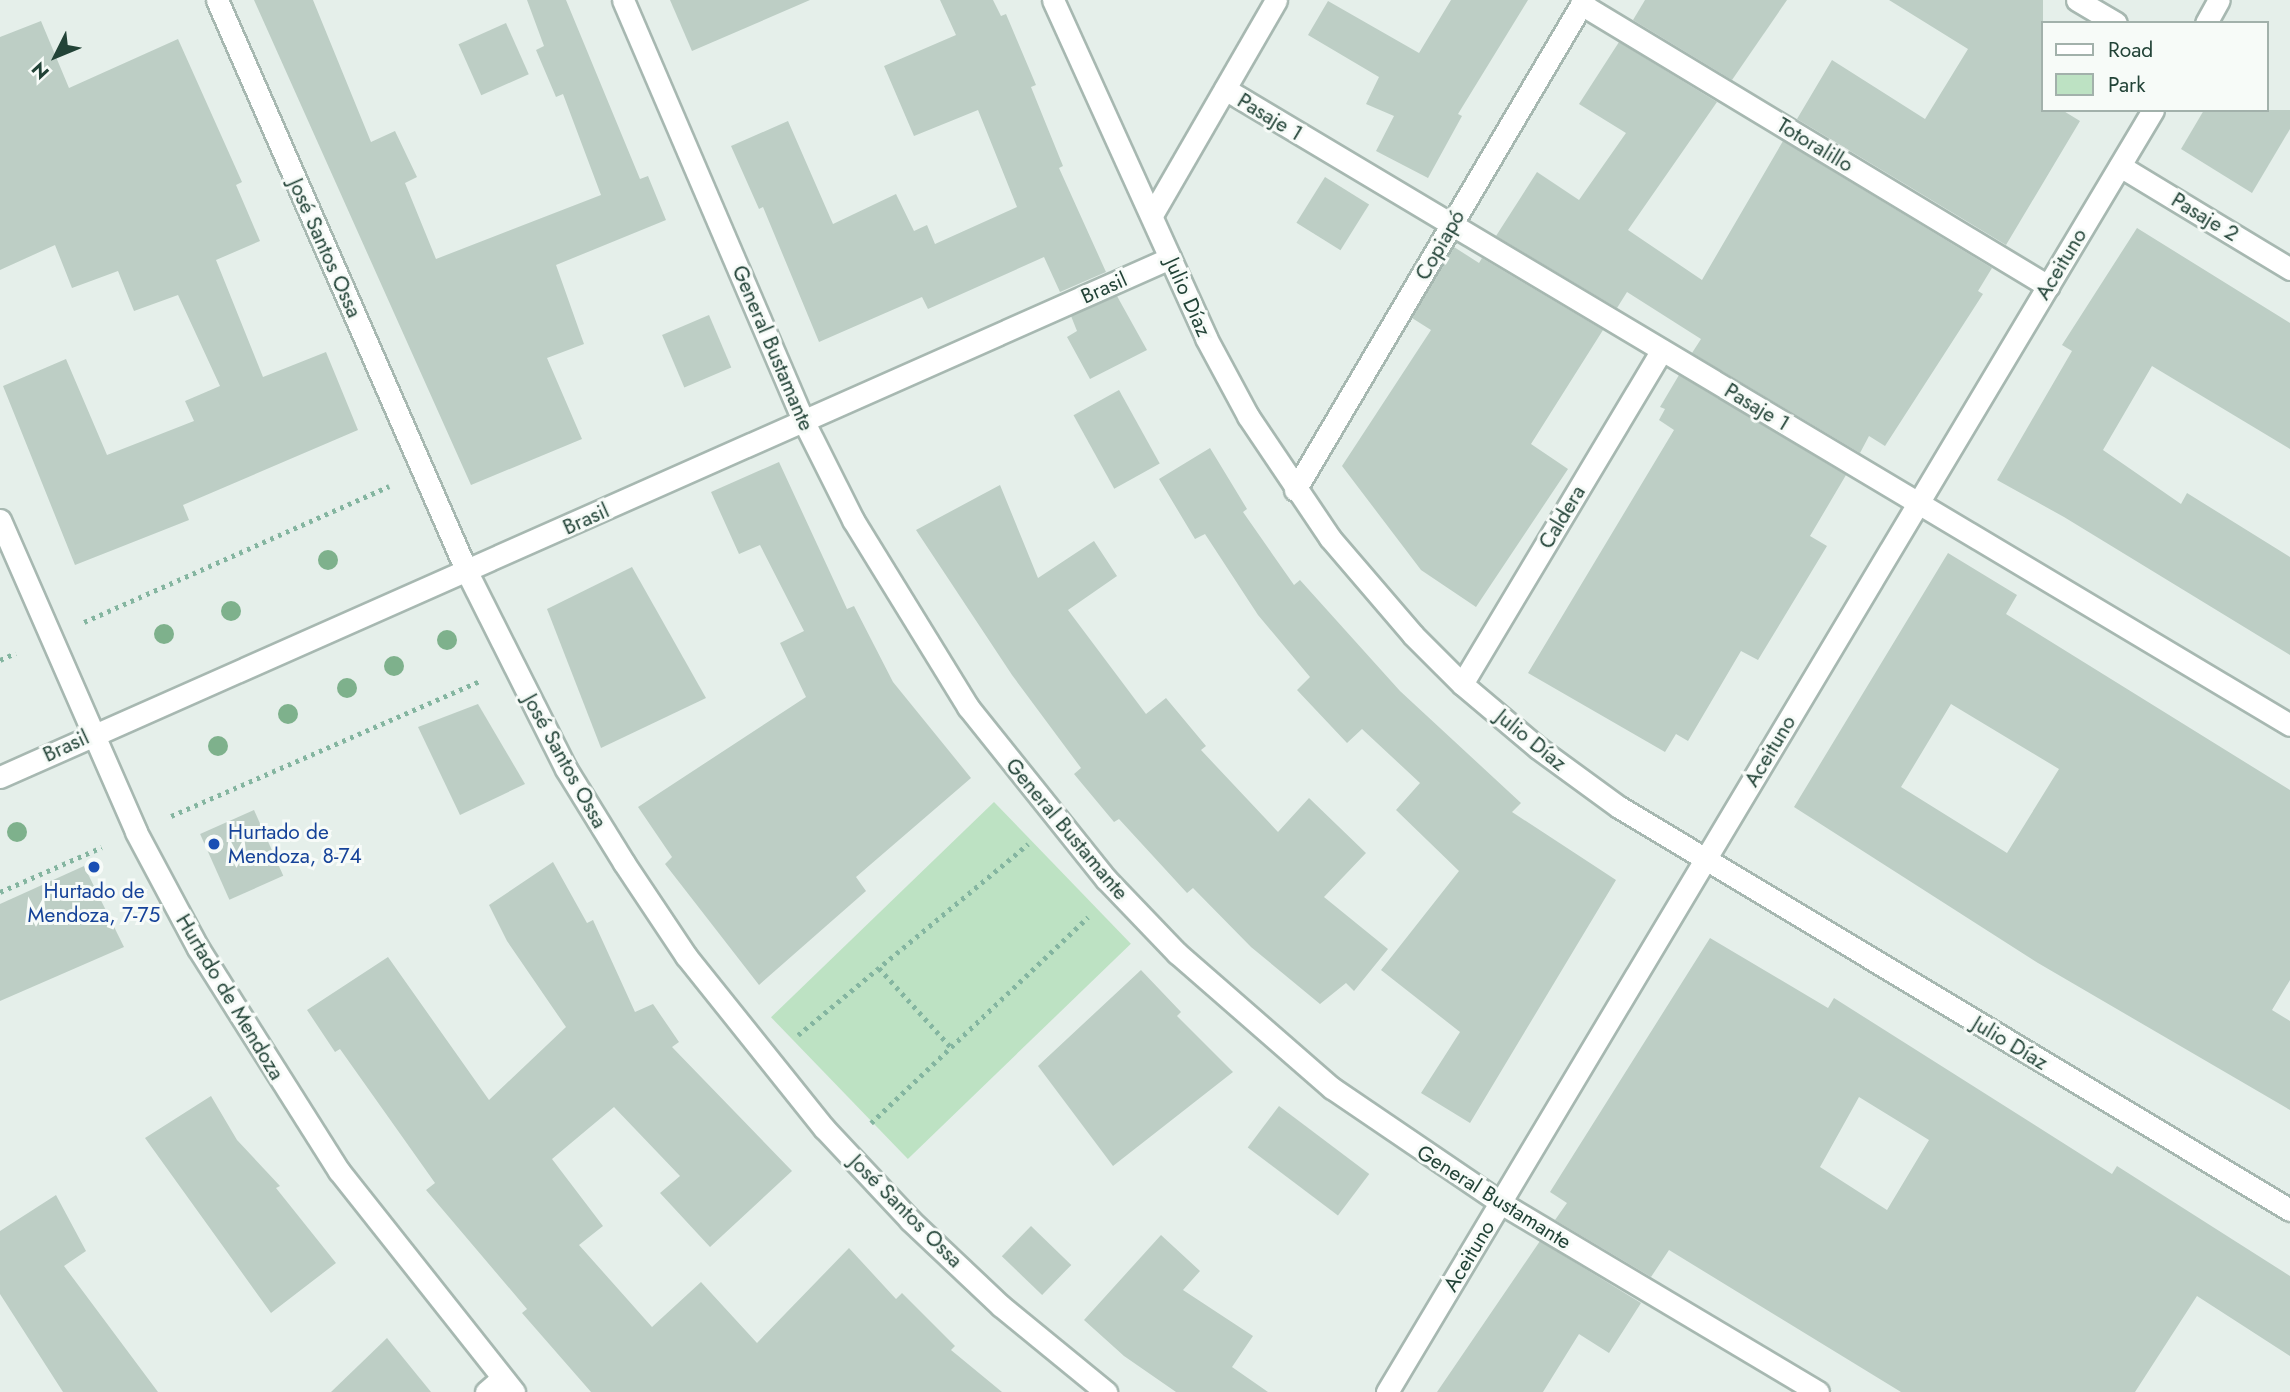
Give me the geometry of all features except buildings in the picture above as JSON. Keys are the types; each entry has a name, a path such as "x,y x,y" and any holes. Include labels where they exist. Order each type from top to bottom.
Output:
{"street":[{"name":"José Santos Ossa","path":"217,0 467,572 566,769 624,863 686,956 767,1060 844,1149 1001,1306 1106,1392"},
{"name":"General Bustamante","path":"623,0 804,422 908,615 968,707 1056,820 1177,953 1312,1072 1501,1203 1818,1392"},
{"name":"Julio Díaz","path":"1053,0 1170,258 1248,416 1295,490 1367,583 1462,684 1569,770 1706,860 2290,1210"},
{"path":"1152,215 1276,0"},
{"path":"2077,0 2113,21"},
{"path":"2207,21 2219,0"},
{"name":"Copiapó","path":"1295,490 1583,2"},
{"name":"Totoralillo","path":"1583,2 2048,286"},
{"name":"Pasaje 1","path":"1225,89 2290,725"},
{"name":"Aceituno","path":"1387,1392 2152,112"},
{"name":"Pasaje 2","path":"2120,166 2290,269"},
{"name":"Brasil","path":"0,777 1170,258"},
{"name":"Caldera","path":"1462,684 1662,350"},
{"name":"Hurtado de Mendoza","path":"0,520 136,831 198,948 317,1138 501,1387"}],"path":[{"path":"0,660 422,471"},
{"path":"0,891 512,666"},
{"path":"767,1060 1056,820"},
{"path":"844,1149 1117,890"},
{"path":"879,968 951,1047"}],"green space":[{"path":"994,802 1131,944 908,1159 771,1017"}],"place":[{"name":"Hurtado de Mendoza, 8-74","path":"214,844"},
{"name":"Hurtado de Mendoza, 7-75","path":"94,867"}]}
